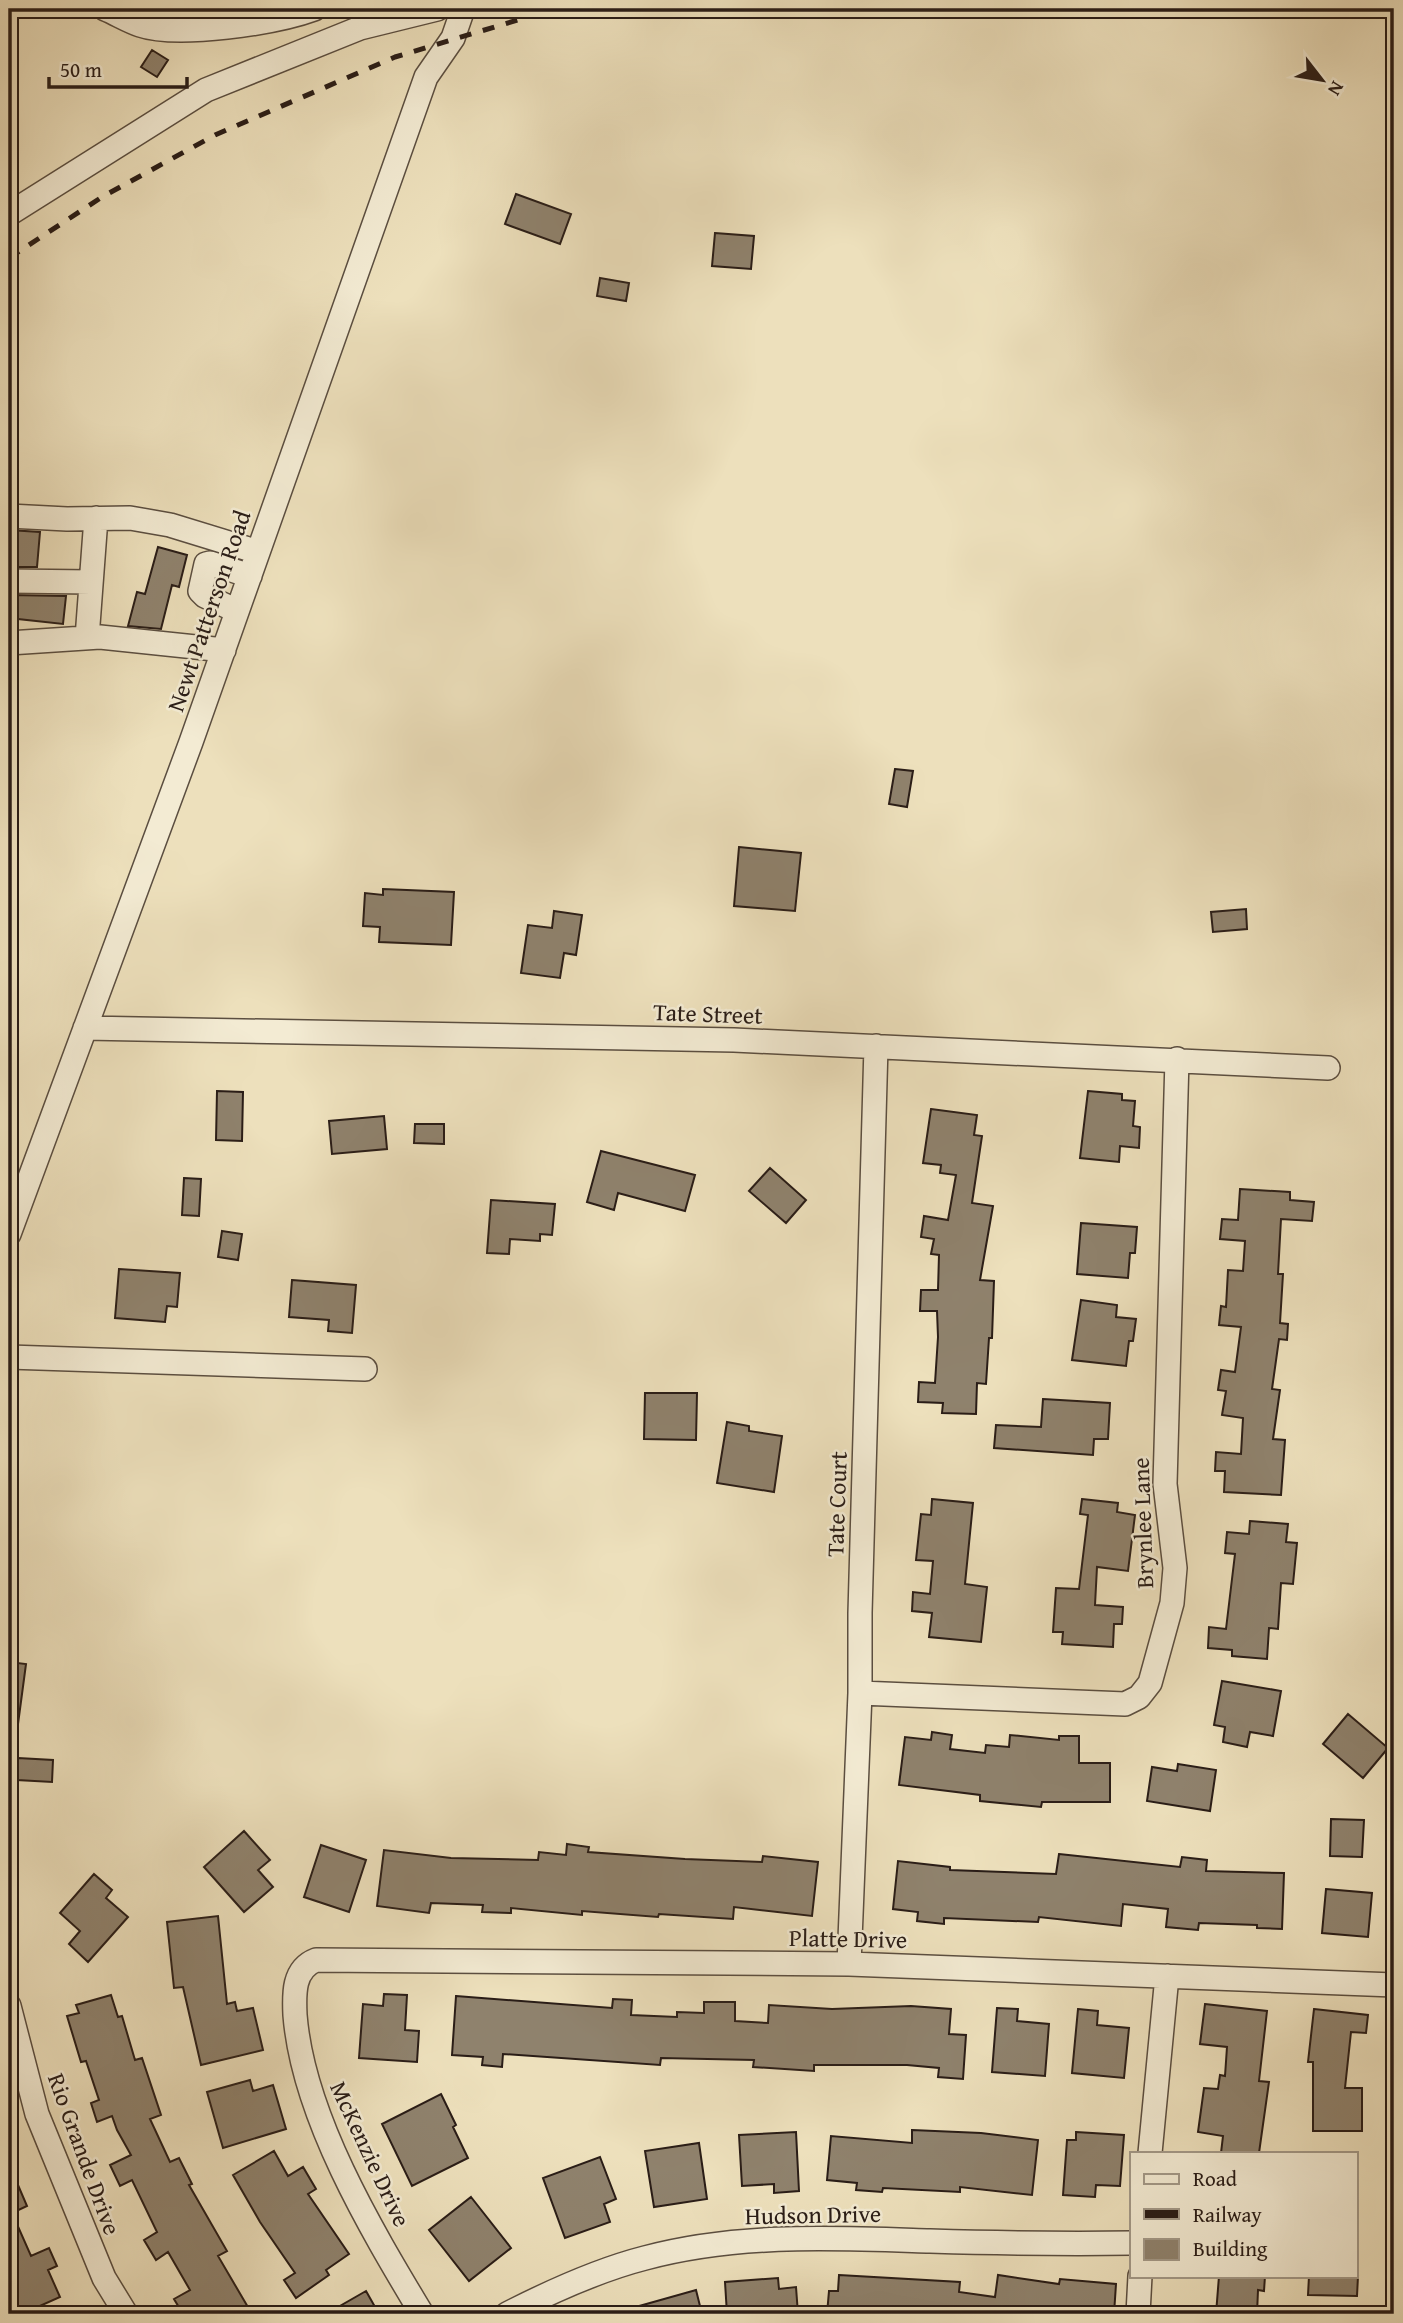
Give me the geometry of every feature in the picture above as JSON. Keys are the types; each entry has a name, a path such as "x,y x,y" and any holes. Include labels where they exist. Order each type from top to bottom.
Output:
{"street":[{"path":"105,9 141,25 165,30 250,24 314,9"},
{"path":"9,214 206,90 360,28 437,9"},
{"name":"Newt Patterson Road","path":"9,1234 250,576 426,77 453,38 463,9"},
{"path":"9,516 130,518 170,525 258,552"},
{"path":"87,638 96,518"},
{"path":"237,611 205,597 200,591 206,564 250,576"},
{"path":"9,581 91,582"},
{"path":"9,643 100,637 223,650"},
{"name":"Tate Street","path":"85,1028 713,1040 1177,1059 1328,1068"},
{"name":"Tate Court","path":"849,1964 860,1693 876,1046"},
{"name":"Brynlee Lane","path":"860,1693 1125,1704 1139,1697 1150,1683 1172,1602 1175,1568 1165,1484 1177,1059"},
{"path":"9,1357 365,1369"},
{"name":"Platte Drive","path":"303,1967 316,1960 849,1964 1394,1985"},
{"name":"McKenzie Drive","path":"303,1967 296,1982 294,2000 297,2036 312,2097 344,2171 422,2314"},
{"path":"1150,2152 1167,1976"},
{"name":"Rio Grande Drive","path":"9,2006 37,2114 103,2278 126,2314"},
{"name":"Hudson Drive","path":"507,2314 579,2281 645,2258 713,2245 785,2238 1130,2244"},
{"path":"1138,2314 1140,2278"}],"building":[{"path":"152,50 168,60 157,77 141,67"},
{"path":"516,194 571,214 560,244 505,224"},
{"path":"715,233 754,236 751,269 712,266"},
{"path":"600,278 629,283 626,301 597,296"},
{"path":"9,530 40,532 37,567 9,567"},
{"path":"158,547 187,555 179,587 172,585 161,629 128,626 137,592 145,594"},
{"path":"9,595 66,596 63,624 9,618"},
{"path":"895,769 913,771 907,807 889,804"},
{"path":"739,847 801,853 795,911 734,906"},
{"path":"383,889 454,892 451,945 379,942 380,927 363,926 365,893 383,895"},
{"path":"1246,909 1247,929 1213,932 1211,912"},
{"path":"554,911 582,915 576,955 564,953 560,978 521,973 528,925 552,928"},
{"path":"217,1091 243,1092 242,1141 216,1140"},
{"path":"1088,1091 1122,1094 1122,1100 1135,1101 1133,1126 1140,1127 1139,1148 1120,1146 1119,1162 1080,1158"},
{"path":"931,1109 977,1115 974,1135 982,1136 972,1203 993,1206 980,1280 994,1281 992,1338 989,1338 986,1384 977,1383 976,1414 942,1413 943,1403 918,1402 919,1382 935,1383 938,1337 937,1311 920,1311 921,1290 938,1290 939,1255 931,1254 934,1239 921,1237 924,1216 948,1220 956,1175 940,1173 941,1165 923,1163"},
{"path":"384,1116 387,1149 332,1154 329,1121"},
{"path":"415,1124 444,1124 444,1144 414,1143"},
{"path":"601,1151 695,1175 685,1211 618,1193 614,1210 587,1202"},
{"path":"770,1168 806,1200 786,1223 749,1191"},
{"path":"184,1178 201,1179 199,1216 182,1215"},
{"path":"1240,1189 1290,1192 1290,1200 1314,1202 1312,1221 1281,1219 1278,1274 1283,1274 1280,1323 1288,1324 1287,1340 1279,1339 1272,1389 1280,1390 1273,1439 1285,1440 1281,1495 1224,1492 1225,1471 1215,1471 1216,1452 1241,1454 1243,1418 1222,1415 1226,1391 1218,1390 1221,1370 1235,1372 1241,1327 1219,1325 1221,1306 1226,1307 1228,1270 1243,1271 1245,1241 1220,1239 1222,1219 1238,1220"},
{"path":"491,1200 555,1204 552,1235 540,1234 540,1241 510,1239 509,1254 487,1253"},
{"path":"1081,1223 1137,1227 1135,1253 1130,1253 1128,1278 1077,1274"},
{"path":"222,1231 242,1234 238,1260 218,1257"},
{"path":"119,1269 180,1273 177,1307 167,1306 165,1322 115,1318"},
{"path":"292,1280 356,1285 352,1333 328,1331 329,1320 289,1317"},
{"path":"1081,1300 1117,1305 1116,1317 1136,1319 1133,1341 1129,1341 1126,1366 1072,1360"},
{"path":"645,1393 697,1393 696,1440 644,1439"},
{"path":"1043,1399 1110,1403 1108,1439 1094,1439 1093,1455 994,1448 996,1425 1041,1427"},
{"path":"727,1422 749,1426 749,1431 782,1436 774,1492 717,1483"},
{"path":"932,1499 973,1503 965,1584 987,1587 981,1642 929,1637 932,1613 912,1611 913,1592 930,1594 933,1561 916,1560 921,1514 931,1515"},
{"path":"1082,1499 1118,1503 1117,1512 1135,1515 1128,1571 1097,1567 1095,1605 1123,1607 1122,1624 1114,1624 1113,1647 1062,1644 1063,1632 1053,1632 1056,1588 1079,1589 1088,1515 1080,1514"},
{"path":"1250,1521 1288,1524 1286,1542 1297,1543 1293,1584 1281,1583 1278,1629 1269,1628 1267,1659 1232,1656 1232,1650 1208,1648 1209,1627 1226,1629 1235,1554 1225,1553 1227,1532 1249,1534"},
{"path":"9,1662 26,1664 18,1724 9,1724"},
{"path":"1222,1681 1281,1691 1273,1736 1250,1732 1247,1747 1223,1742 1225,1727 1214,1725"},
{"path":"1348,1714 1388,1748 1363,1778 1323,1744"},
{"path":"932,1732 952,1735 950,1749 985,1753 986,1745 1009,1747 1010,1735 1059,1740 1059,1736 1079,1736 1079,1763 1110,1763 1110,1802 1042,1802 1041,1807 980,1801 980,1795 899,1785 905,1737 931,1740"},
{"path":"18,1758 53,1760 52,1782 17,1780"},
{"path":"1178,1764 1216,1770 1210,1811 1147,1801 1152,1767 1177,1771"},
{"path":"1331,1819 1364,1820 1362,1857 1330,1856"},
{"path":"244,1831 270,1860 258,1870 273,1887 244,1912 204,1867"},
{"path":"567,1844 589,1847 588,1852 685,1859 762,1862 763,1856 818,1862 812,1916 734,1907 733,1919 582,1911 582,1915 511,1908 511,1913 482,1912 483,1905 431,1903 429,1913 377,1906 384,1850 451,1858 538,1860 539,1852 566,1855"},
{"path":"321,1845 366,1860 349,1912 304,1897"},
{"path":"1059,1854 1180,1867 1182,1857 1207,1860 1206,1871 1284,1873 1282,1929 1257,1928 1257,1925 1199,1923 1198,1930 1166,1927 1168,1909 1123,1904 1121,1926 1039,1917 1038,1922 944,1918 944,1924 917,1921 918,1912 893,1909 898,1861 950,1867 950,1870 1056,1874"},
{"path":"94,1874 112,1890 106,1898 128,1917 88,1962 69,1944 80,1931 60,1913"},
{"path":"1326,1889 1372,1893 1368,1937 1322,1933"},
{"path":"218,1916 227,2004 235,2002 237,2011 253,2008 263,2050 201,2065 183,1987 174,1988 167,1922"},
{"path":"384,1994 407,1995 405,2030 419,2031 417,2062 359,2058 363,2004 383,2006"},
{"path":"111,1995 118,2017 122,2016 135,2060 142,2058 161,2115 150,2119 170,2162 179,2158 192,2184 189,2185 227,2251 218,2256 252,2314 183,2314 174,2299 190,2290 168,2252 156,2260 144,2240 157,2232 132,2180 120,2186 110,2165 131,2155 112,2116 97,2122 91,2103 99,2100 86,2061 81,2062 67,2016 79,2013 76,2005"},
{"path":"456,1996 612,2008 613,1999 632,2000 631,2015 677,2017 677,2012 704,2013 704,2002 735,2002 735,2021 768,2023 769,2005 832,2009 911,2006 951,2009 949,2034 966,2035 963,2079 938,2077 939,2068 907,2065 814,2065 814,2071 753,2067 754,2060 661,2058 660,2065 503,2054 502,2067 482,2065 483,2057 452,2055"},
{"path":"1205,2004 1267,2011 1259,2081 1269,2082 1259,2152 1221,2152 1223,2136 1198,2132 1204,2088 1218,2089 1220,2075 1225,2076 1227,2047 1200,2044"},
{"path":"997,2008 1018,2009 1017,2021 1049,2024 1045,2076 992,2072"},
{"path":"1078,2009 1098,2011 1097,2025 1129,2028 1124,2078 1072,2073"},
{"path":"1314,2009 1368,2015 1366,2033 1351,2032 1345,2088 1362,2088 1362,2131 1313,2131 1313,2062 1308,2062"},
{"path":"250,2080 253,2091 273,2085 286,2129 223,2148 207,2092"},
{"path":"441,2094 468,2158 412,2186 382,2124"},
{"path":"912,2130 981,2133 1038,2140 1032,2195 960,2187 960,2192 883,2188 882,2192 856,2190 857,2183 827,2180 831,2136 912,2143"},
{"path":"796,2132 799,2191 774,2193 774,2184 742,2186 739,2135"},
{"path":"1076,2132 1124,2135 1120,2186 1096,2185 1095,2197 1063,2195 1067,2140 1076,2140"},
{"path":"699,2143 707,2199 654,2207 645,2151"},
{"path":"274,2151 288,2176 303,2167 316,2189 308,2194 349,2254 326,2270 329,2275 296,2298 284,2280 295,2273 260,2222 233,2175"},
{"path":"600,2157 616,2199 604,2204 610,2222 565,2238 543,2178"},
{"path":"9,2164 27,2206 12,2213 31,2256 49,2248 57,2266 48,2270 60,2297 22,2314 16,2314 9,2299"},
{"path":"471,2197 511,2248 469,2281 429,2230"},
{"path":"839,2275 960,2282 959,2292 995,2297 998,2275 1059,2284 1060,2279 1116,2284 1114,2314 827,2314 829,2291 838,2291"},
{"path":"778,2278 779,2289 796,2287 798,2314 727,2314 725,2282"},
{"path":"1219,2278 1265,2278 1264,2291 1258,2290 1257,2314 1216,2314"},
{"path":"1309,2278 1358,2278 1357,2296 1308,2295"},
{"path":"696,2290 702,2314 626,2314 625,2310"},
{"path":"366,2291 379,2314 326,2314"}],"railway":[{"path":"9,258 102,197 215,135 395,57 554,9"}]}
